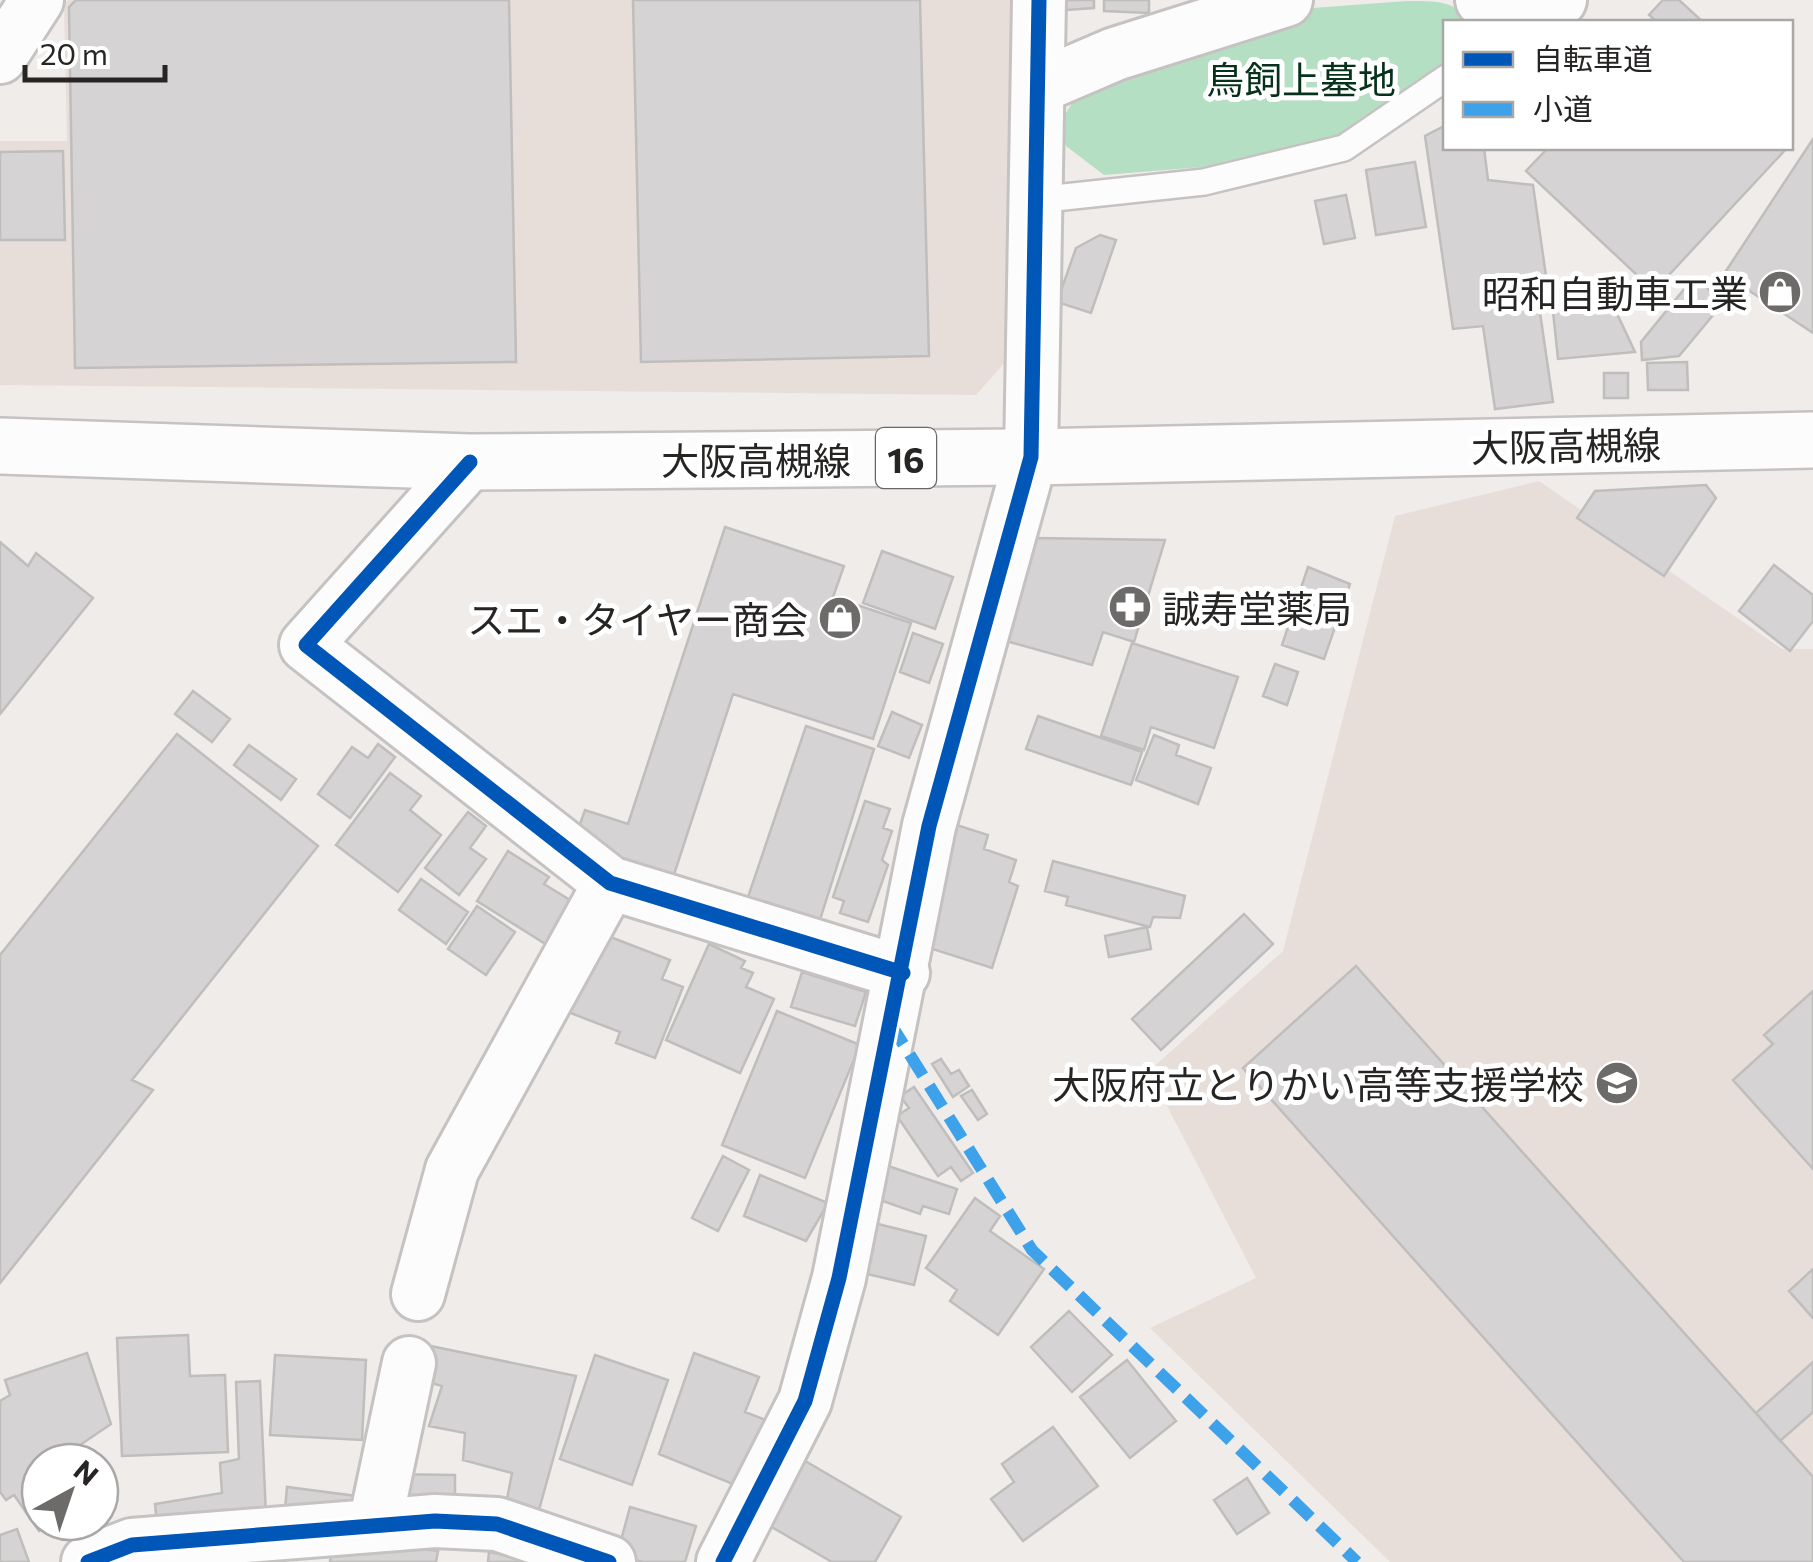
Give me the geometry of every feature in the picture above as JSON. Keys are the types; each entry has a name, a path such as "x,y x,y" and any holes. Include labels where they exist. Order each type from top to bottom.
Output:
{"main road":[{"name":"大阪高槻線","path":"0,446 470,462 1031,457 1813,440"}],"street":[{"path":"0,57 37,0"},
{"path":"723,1562 805,1401 839,1278 929,826 1031,457 1040,0"},
{"path":"1038,87 1115,54 1286,0"},
{"path":"1482,0 1507,20"},
{"path":"1530,20 1560,0"},
{"path":"470,462 306,645 610,883 902,973"},
{"path":"418,1294 452,1170 610,883"},
{"path":"375,1524 408,1362"},
{"path":"88,1562 132,1544 310,1545 375,1524 461,1542 497,1524 609,1562"}],"lane":[{"path":"1036,200 1204,182 1344,148 1443,80"}],"shaded area":[{"path":"68,0 1011,0 1007,360 976,395 0,385 0,141 67,141 64,5"},
{"path":"1539,481 1782,649 1813,649 1813,1562 1390,1562 1150,1328 1256,1278 1149,1071 1283,951 1395,516"}],"green space":[{"name":"鳥飼上墓地","path":"1435,2 1451,6 1471,20 1443,20 1443,70 1333,139 1214,166 1104,175 1066,146 1058,125 1088,79 1300,9"}],"building":[{"path":"76,0 509,0 516,362 75,368 69,7"},
{"path":"633,0 920,0 929,356 641,362"},
{"path":"1066,0 1094,0 1094,8 1066,10"},
{"path":"1104,0 1149,0 1149,13 1104,11"},
{"path":"1663,0 1679,0 1701,20 1655,20 1649,15"},
{"path":"1443,127 1443,150 1484,150 1488,180 1533,185 1547,283 1536,285 1553,402 1495,409 1483,326 1453,329 1425,136"},
{"path":"1813,139 1813,333 1724,274"},
{"path":"1546,150 1785,150 1654,291 1526,171"},
{"path":"63,151 65,240 0,240 0,152"},
{"path":"1415,162 1426,227 1376,235 1366,170"},
{"path":"1346,195 1355,238 1324,244 1315,201"},
{"path":"1100,235 1116,240 1091,313 1057,302 1076,248"},
{"path":"1694,277 1724,302 1679,356 1642,360 1641,342"},
{"path":"1604,286 1635,352 1558,359 1551,292"},
{"path":"1687,362 1688,390 1648,390 1647,363"},
{"path":"1604,373 1628,373 1628,398 1604,398"},
{"path":"1706,485 1716,498 1664,576 1577,518 1595,491"},
{"path":"725,527 844,566 833,597 911,623 873,739 733,694 668,893 574,841 585,810 628,824"},
{"path":"1034,538 1165,540 1134,642 1103,632 1092,665 1006,641"},
{"path":"0,542 28,566 36,553 93,598 0,714"},
{"path":"882,551 953,577 935,629 863,603"},
{"path":"1774,565 1813,595 1813,621 1790,651 1739,611"},
{"path":"1308,567 1350,584 1324,659 1282,645"},
{"path":"913,633 943,644 929,683 900,672"},
{"path":"1132,643 1238,677 1214,748 1151,727 1144,750 1101,736"},
{"path":"1275,664 1298,672 1287,705 1263,696"},
{"path":"193,691 230,719 212,742 175,714"},
{"path":"892,712 922,725 909,758 878,746"},
{"path":"1038,716 1142,752 1131,785 1026,749"},
{"path":"806,726 874,749 819,923 747,900"},
{"path":"177,734 318,846 132,1080 153,1090 0,1283 0,955"},
{"path":"1154,735 1179,745 1176,755 1211,768 1198,804 1136,780"},
{"path":"378,744 395,757 350,818 318,794 352,747 368,758"},
{"path":"249,745 296,779 281,800 234,765"},
{"path":"390,773 421,796 410,810 441,835 398,892 336,845"},
{"path":"865,801 890,809 883,828 892,831 882,860 888,865 868,922 840,913 844,901 833,897"},
{"path":"468,812 486,826 470,848 486,859 459,895 425,868"},
{"path":"944,821 988,835 984,849 1016,860 1009,882 1018,886 992,968 923,946"},
{"path":"508,851 549,877 544,884 573,902 547,945 477,901"},
{"path":"1053,861 1185,896 1180,918 1153,917 1150,927 1066,905 1068,897 1045,891"},
{"path":"421,879 468,912 446,944 399,910"},
{"path":"477,906 515,932 486,975 448,949"},
{"path":"1244,914 1273,944 1161,1050 1132,1019"},
{"path":"1147,927 1151,949 1109,957 1105,936"},
{"path":"600,933 670,960 662,979 683,987 655,1058 616,1043 620,1032 568,1012"},
{"path":"709,944 745,961 741,968 753,973 746,987 774,999 740,1073 666,1040"},
{"path":"1356,966 1813,1477 1813,1562 1684,1562 1243,1068"},
{"path":"802,972 866,992 855,1026 791,1007"},
{"path":"1813,991 1813,1169 1733,1080 1773,1044 1764,1035"},
{"path":"777,1011 860,1045 805,1178 722,1145"},
{"path":"941,1059 951,1074 959,1070 969,1086 953,1097 932,1064"},
{"path":"914,1087 973,1173 961,1181 951,1167 938,1176 897,1116 909,1108 900,1096"},
{"path":"972,1090 987,1114 978,1120 961,1096"},
{"path":"723,1156 749,1170 718,1231 692,1218"},
{"path":"885,1165 957,1189 949,1214 923,1206 920,1214 874,1198"},
{"path":"760,1175 828,1203 806,1241 744,1216"},
{"path":"975,1198 1000,1216 990,1231 1044,1269 998,1335 950,1301 957,1290 926,1268"},
{"path":"874,1223 926,1236 914,1285 863,1273"},
{"path":"1813,1269 1813,1318 1789,1291"},
{"path":"1069,1311 1112,1355 1072,1392 1031,1347"},
{"path":"188,1335 190,1376 225,1375 228,1452 122,1456 117,1338"},
{"path":"421,1344 576,1376 537,1517 505,1510 512,1473 463,1460 465,1433 429,1426 442,1386 411,1377"},
{"path":"87,1353 111,1424 84,1442 20,1442 20,1504 14,1495 6,1500 0,1492 0,1401 10,1395 5,1380"},
{"path":"694,1353 759,1377 745,1412 768,1421 740,1487 659,1454"},
{"path":"275,1355 366,1360 362,1440 270,1435"},
{"path":"595,1355 668,1380 632,1485 560,1459"},
{"path":"1127,1360 1176,1421 1130,1458 1080,1397"},
{"path":"1813,1362 1813,1412 1780,1441 1756,1413"},
{"path":"260,1381 266,1516 158,1534 155,1504 222,1493 220,1463 239,1459 236,1382"},
{"path":"1053,1427 1098,1486 1023,1541 991,1499 1014,1482 1002,1464"},
{"path":"363,1448 384,1452 375,1522 285,1510 287,1487 357,1496"},
{"path":"800,1458 901,1517 875,1562 832,1562 763,1522"},
{"path":"387,1474 455,1475 455,1505 387,1503"},
{"path":"1247,1478 1269,1513 1237,1534 1214,1500"},
{"path":"630,1507 696,1526 685,1562 643,1562 617,1555"},
{"path":"17,1529 29,1562 0,1562 0,1535"},
{"path":"333,1536 438,1551 436,1562 330,1562"},
{"path":"489,1552 542,1562 488,1562"}],"marked path":[{"path":"890,1023 1032,1250 1357,1562"}],"cycle path":[{"path":"723,1562 805,1401 839,1278 929,826 1031,457 1039,0"},
{"path":"470,462 306,645 610,883 903,973"},
{"path":"88,1562 132,1545 435,1521 497,1524 609,1562"}],"place":[{"name":"昭和自動車工業","path":"1780,292"},
{"name":"誠寿堂薬局","path":"1130,607"},
{"name":"スエ・タイヤー商会","path":"840,618"},
{"name":"大阪府立とりかい高等支援学校","path":"1617,1083"}]}
